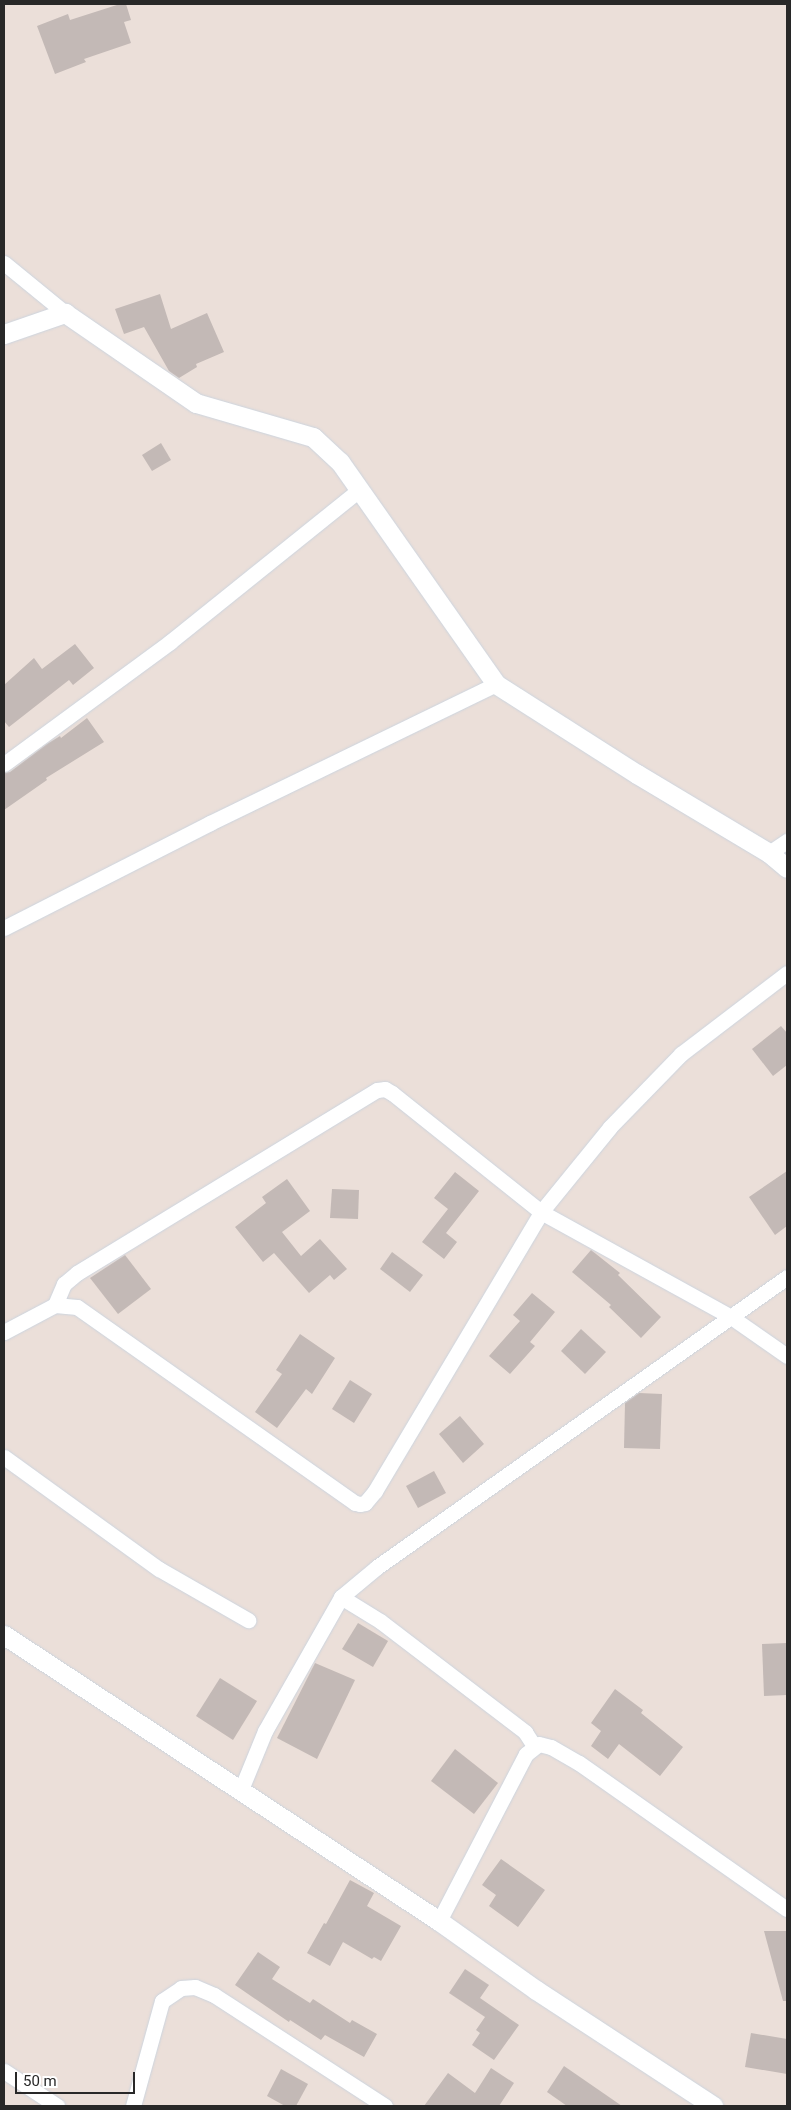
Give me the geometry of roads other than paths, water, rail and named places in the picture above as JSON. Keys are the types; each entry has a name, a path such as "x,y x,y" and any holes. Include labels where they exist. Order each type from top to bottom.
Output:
{"street":[{"path":"4,263 65,313 196,403 313,437 340,462 496,684 637,774 769,853 787,868"},
{"path":"4,334 65,313"},
{"path":"4,764 170,642 360,489"},
{"path":"4,928 210,823 496,684"},
{"path":"769,853 787,841"},
{"path":"4,1332 55,1305 80,1308 355,1503 365,1503 375,1491 541,1212 610,1127 681,1054 787,973"},
{"path":"55,1305 64,1284 77,1273 377,1090 384,1089 392,1093 541,1212 730,1317 787,1356"},
{"path":"240,1792 265,1731 341,1597 377,1567 787,1277"},
{"path":"4,1457 159,1569 248,1620"},
{"path":"341,1597 380,1621 525,1732 534,1746"},
{"path":"4,1635 240,1792 439,1921 536,1990 712,2106"},
{"path":"439,1921 526,1754 534,1746 544,1744 579,1763 787,1909"},
{"path":"133,2106 162,2001 181,1988 195,1987 214,1995 385,2106"},
{"path":"4,2071 58,2106"}]}
